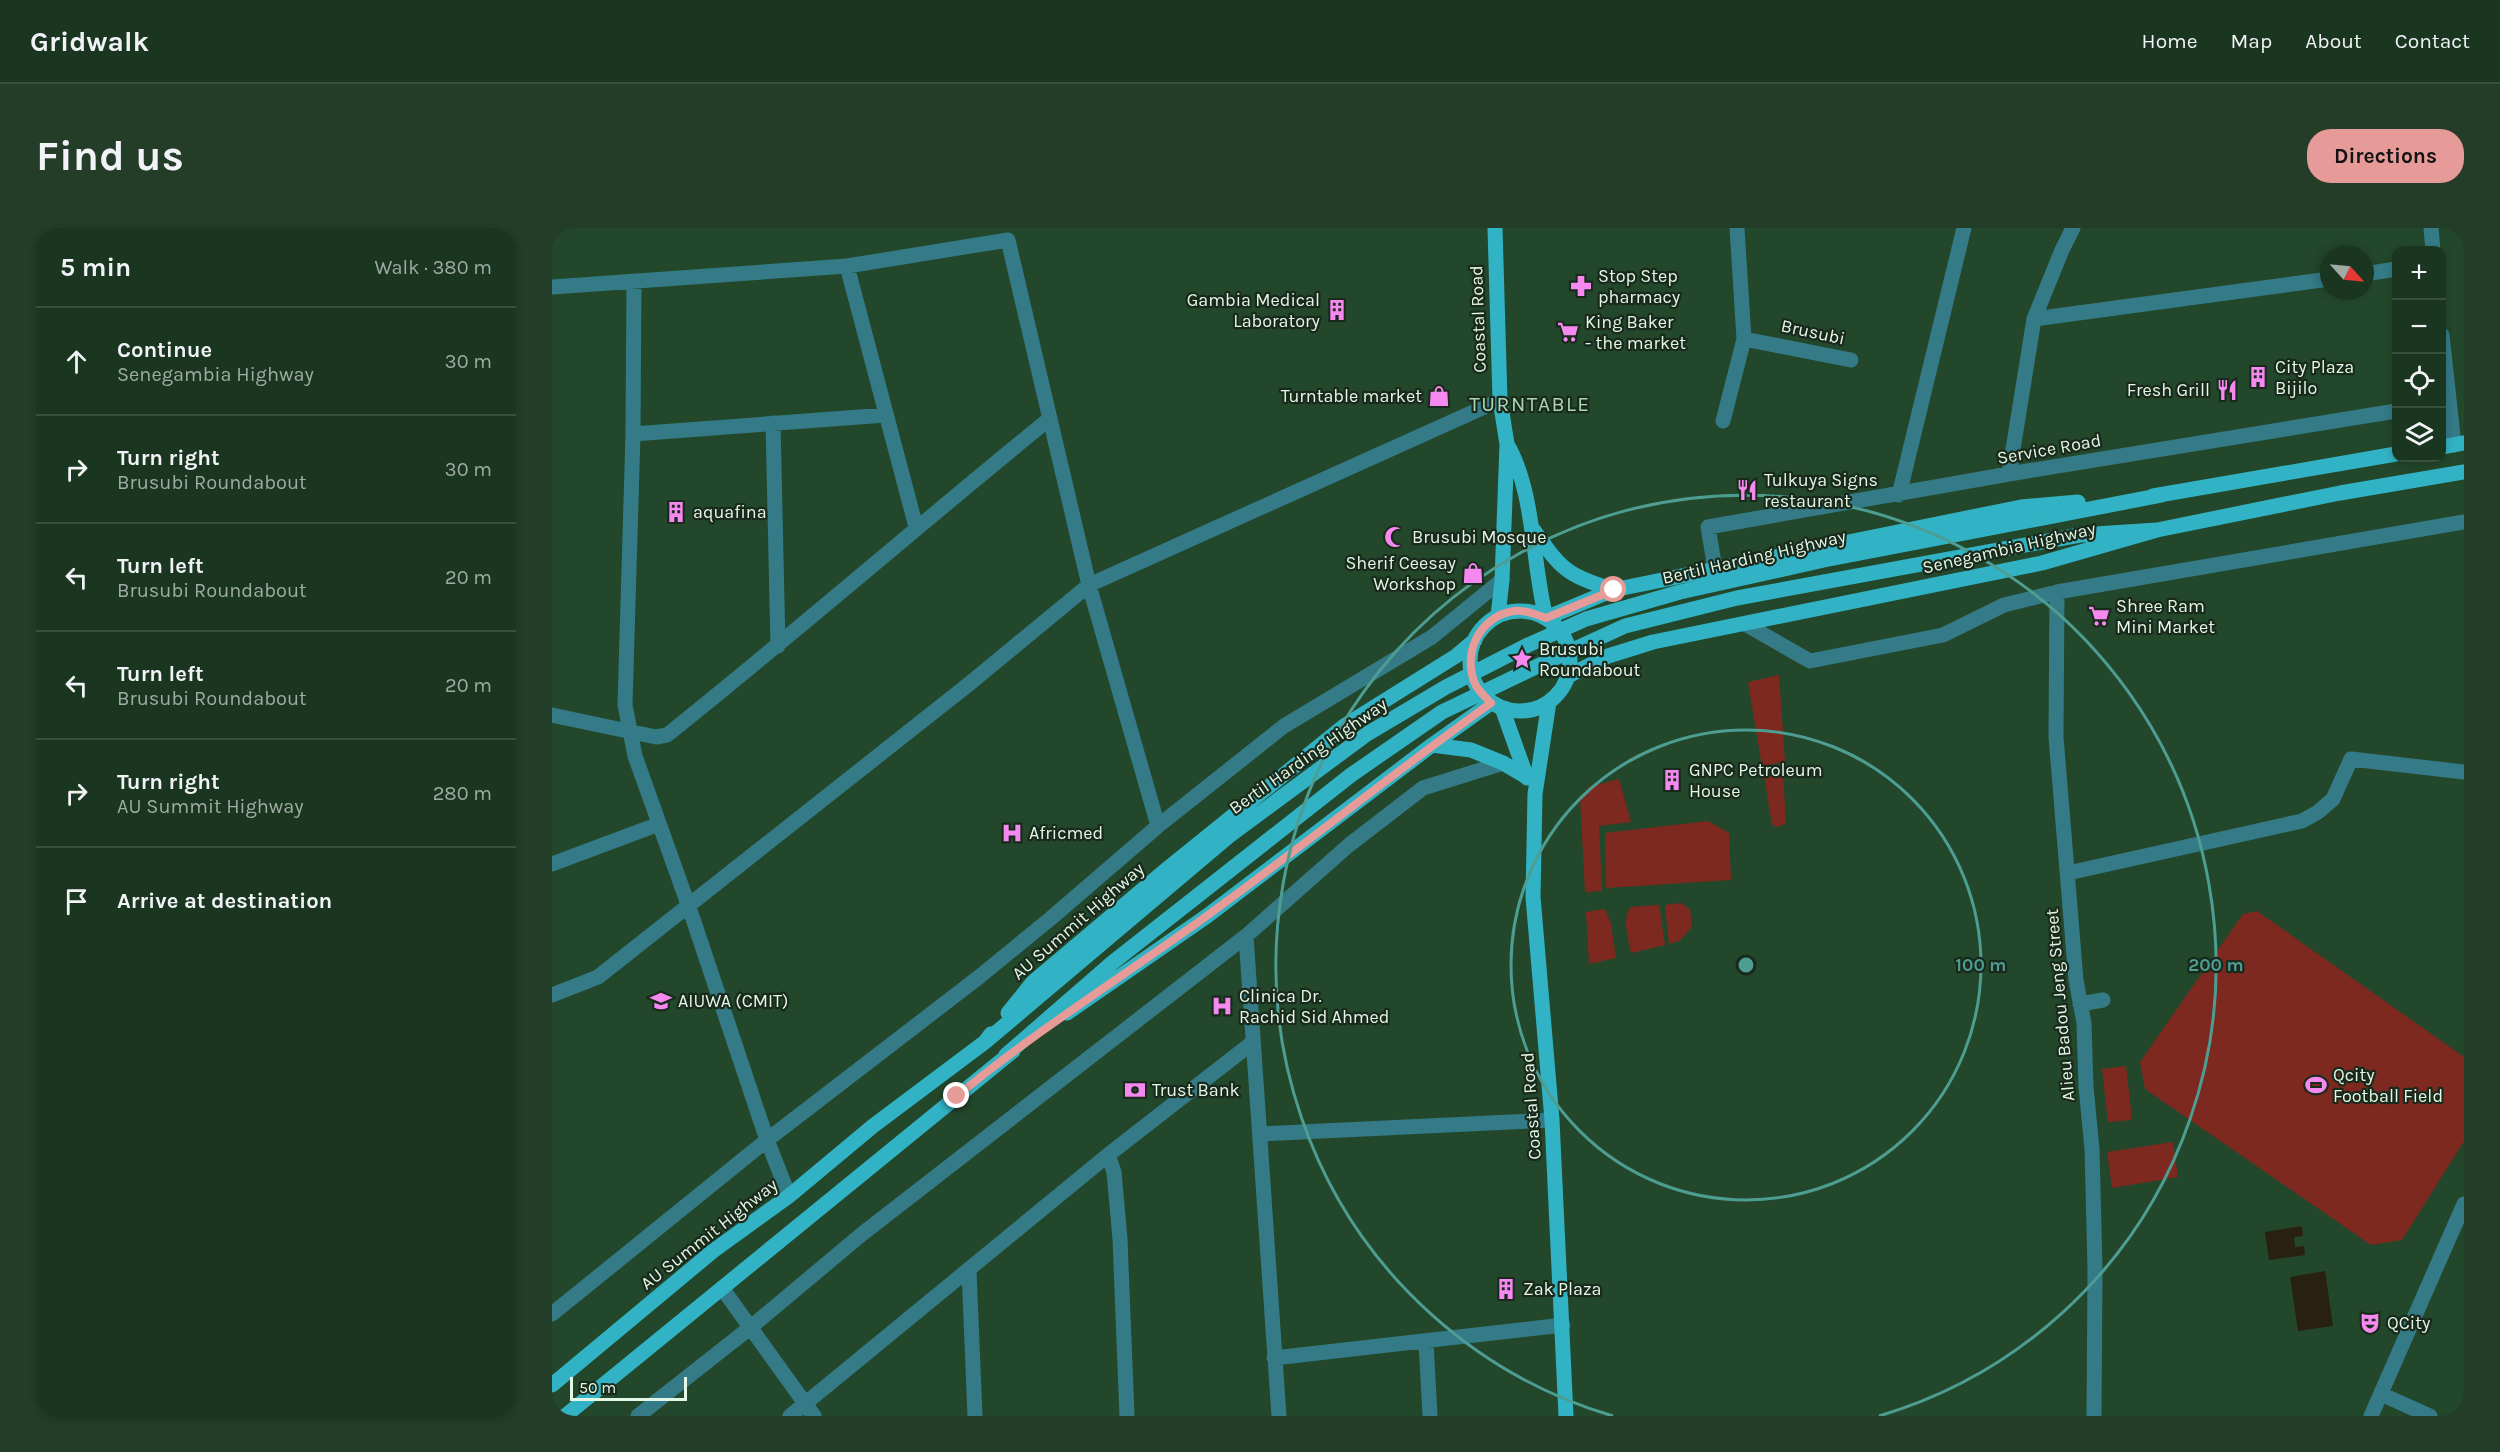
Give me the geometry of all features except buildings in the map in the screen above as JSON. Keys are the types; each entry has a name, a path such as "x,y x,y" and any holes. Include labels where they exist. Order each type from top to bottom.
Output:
{"main road":[{"name":"Coastal Road","path":"1495,228 1500,400 1506,444 1502,580 1498,616"},
{"name":"Coastal Road","path":"1506,444 1516,460 1530,524 1546,618"},
{"name":"Senegambia Highway","path":"1546,618 1614,590 2021,507 2162,495 2392,455"},
{"name":"Senegambia Highway","path":"1568,676 1608,656 1653,642 2031,566 2157,530 2340,493 2462,473"},
{"name":"Bertil Harding Highway","path":"984,1042 1229,836 1367,734 1446,687 1528,645 1586,619 1680,592 1824,560 2162,495"},
{"path":"1530,524 1556,562 1565,570 1581,579 1614,590"},
{"name":"Bertil Harding Highway","path":"1006,1055 1112,963 1351,775 1442,712 1552,659 1625,627 1737,598 2080,535 2157,530"},
{"path":"1514,611 1530,612 1546,618 1558,629 1567,643 1570,659 1568,676 1561,690 1549,702 1534,710 1518,712 1497,706 1477,687 1471,672 1470,655 1475,640 1485,626 1498,616 1514,611"},
{"name":"AU Summit Highway","path":"552,1385 713,1251 789,1196 873,1125 984,1042 1033,982 1167,869 1344,726 1456,656 1475,640"},
{"name":"Coastal Road","path":"1549,702 1535,794 1533,897 1552,1120 1566,1416"},
{"name":"Coastal Road","path":"1497,706 1535,794"},
{"path":"565,1416 1006,1055 1207,916 1432,745 1497,706"},
{"path":"1432,745 1471,750 1503,763 1526,776"}],"street":[{"path":"1723,421 1744,339 1737,228"},
{"path":"1899,495 1964,228"},
{"path":"2009,474 2034,319 2073,228"},
{"path":"2431,228 2433,246"},
{"path":"552,287 847,266 1006,234 1048,420 1089,585 1158,826"},
{"path":"847,266 916,527"},
{"path":"2374,273 2392,270"},
{"path":"2034,319 2320,280"},
{"path":"634,282 633,434 625,705 635,756 689,907 767,1140 789,1196"},
{"name":"Brusubi","path":"1744,339 1851,360"},
{"path":"2445,354 2452,402 2453,445"},
{"path":"552,995 598,977 969,684 1089,585 1500,400"},
{"name":"Service Road","path":"1715,569 1708,527 2009,474 2392,412"},
{"path":"633,434 886,415"},
{"path":"552,715 656,737 667,735 778,646 916,527 1048,420"},
{"path":"773,423 778,646"},
{"path":"1745,624 1810,661 1943,635 2004,605 2057,592 2464,522"},
{"path":"552,1314 767,1140 988,970 1158,826 1284,726 1432,637 1502,580"},
{"name":"Alieu Badou Jeng Street","path":"2057,592 2056,737 2076,980 2084,1023 2086,1087 2092,1149 2095,1269 2094,1416"},
{"path":"2068,873 2302,821 2318,812 2333,799 2350,759 2464,772"},
{"path":"638,1416 751,1327 862,1234 1246,936 1348,845 1423,788 1503,763"},
{"path":"552,864 659,824"},
{"path":"1246,936 1279,1416"},
{"path":"2080,1004 2103,1000"},
{"path":"790,1416 810,1410 969,1271 1108,1155 1252,1043"},
{"path":"1260,1134 1552,1120"},
{"path":"1108,1155 1114,1172 1120,1239 1127,1416"},
{"path":"2371,1416 2464,1204"},
{"path":"969,1271 975,1416"},
{"path":"723,1288 810,1410"},
{"path":"1274,1358 1563,1325"},
{"path":"1426,1341 1430,1416"},
{"path":"2381,1394 2430,1416"}],"shaded area":[{"path":"1779,675 1785,762 1762,766 1748,682"},
{"path":"1783,773 1786,824 1776,827 1772,824 1764,776"},
{"path":"1619,779 1631,822 1599,826 1602,891 1585,892 1580,797 1588,795 1588,787"},
{"path":"1708,821 1729,833 1731,880 1606,888 1605,833"},
{"path":"1681,903 1690,909 1692,927 1679,941 1669,944 1665,905"},
{"path":"1659,905 1665,945 1631,953 1626,929 1628,911 1631,907"},
{"path":"1605,909 1611,924 1616,958 1589,964 1586,912"},
{"name":"Qcity Football Field","path":"2257,911 2464,1057 2464,1141 2402,1240 2371,1245 2145,1089 2140,1062 2243,914"},
{"path":"2126,1066 2132,1120 2108,1122 2102,1069"},
{"path":"2173,1142 2178,1177 2112,1188 2107,1152"},
{"path":"2302,1226 2303,1236 2294,1237 2295,1247 2304,1246 2305,1255 2269,1260 2265,1232"},
{"path":"2325,1271 2333,1326 2298,1331 2290,1277"}],"place":[{"name":"Stop Step pharmacy","path":"1581,286"},
{"name":"Gambia Medical Laboratory","path":"1337,310"},
{"name":"King Baker - the market","path":"1568,332"},
{"name":"City Plaza Bijilo","path":"2258,377"},
{"name":"Fresh Grill","path":"2227,390"},
{"name":"Turntable market","path":"1439,396"},
{"name":"Tulkuya Signs restaurant","path":"1747,490"},
{"name":"aquafina","path":"676,512"},
{"name":"Brusubi Mosque","path":"1395,537"},
{"name":"Sherif Ceesay Workshop","path":"1473,573"},
{"name":"Shree Ram Mini Market","path":"2099,616"},
{"name":"Brusubi Roundabout","path":"1522,659"},
{"name":"GNPC Petroleum House","path":"1672,780"},
{"name":"Africmed","path":"1012,833"},
{"name":"AIUWA (CMIT)","path":"661,1001"},
{"name":"Clinica Dr. Rachid Sid Ahmed","path":"1222,1006"},
{"name":"Qcity Football Field","path":"2316,1085"},
{"name":"Trust Bank","path":"1135,1090"},
{"name":"Zak Plaza","path":"1506,1289"},
{"name":"QCity","path":"2370,1323"}],"district":[{"name":"TURNTABLE","path":"1530,404"}],"route":[{"path":"957,1096 1006,1055 1207,916 1432,745 1491,703 1477,687 1471,672 1470,655 1475,640 1485,626 1498,616 1514,611 1530,612 1546,618 1614,590"}]}
